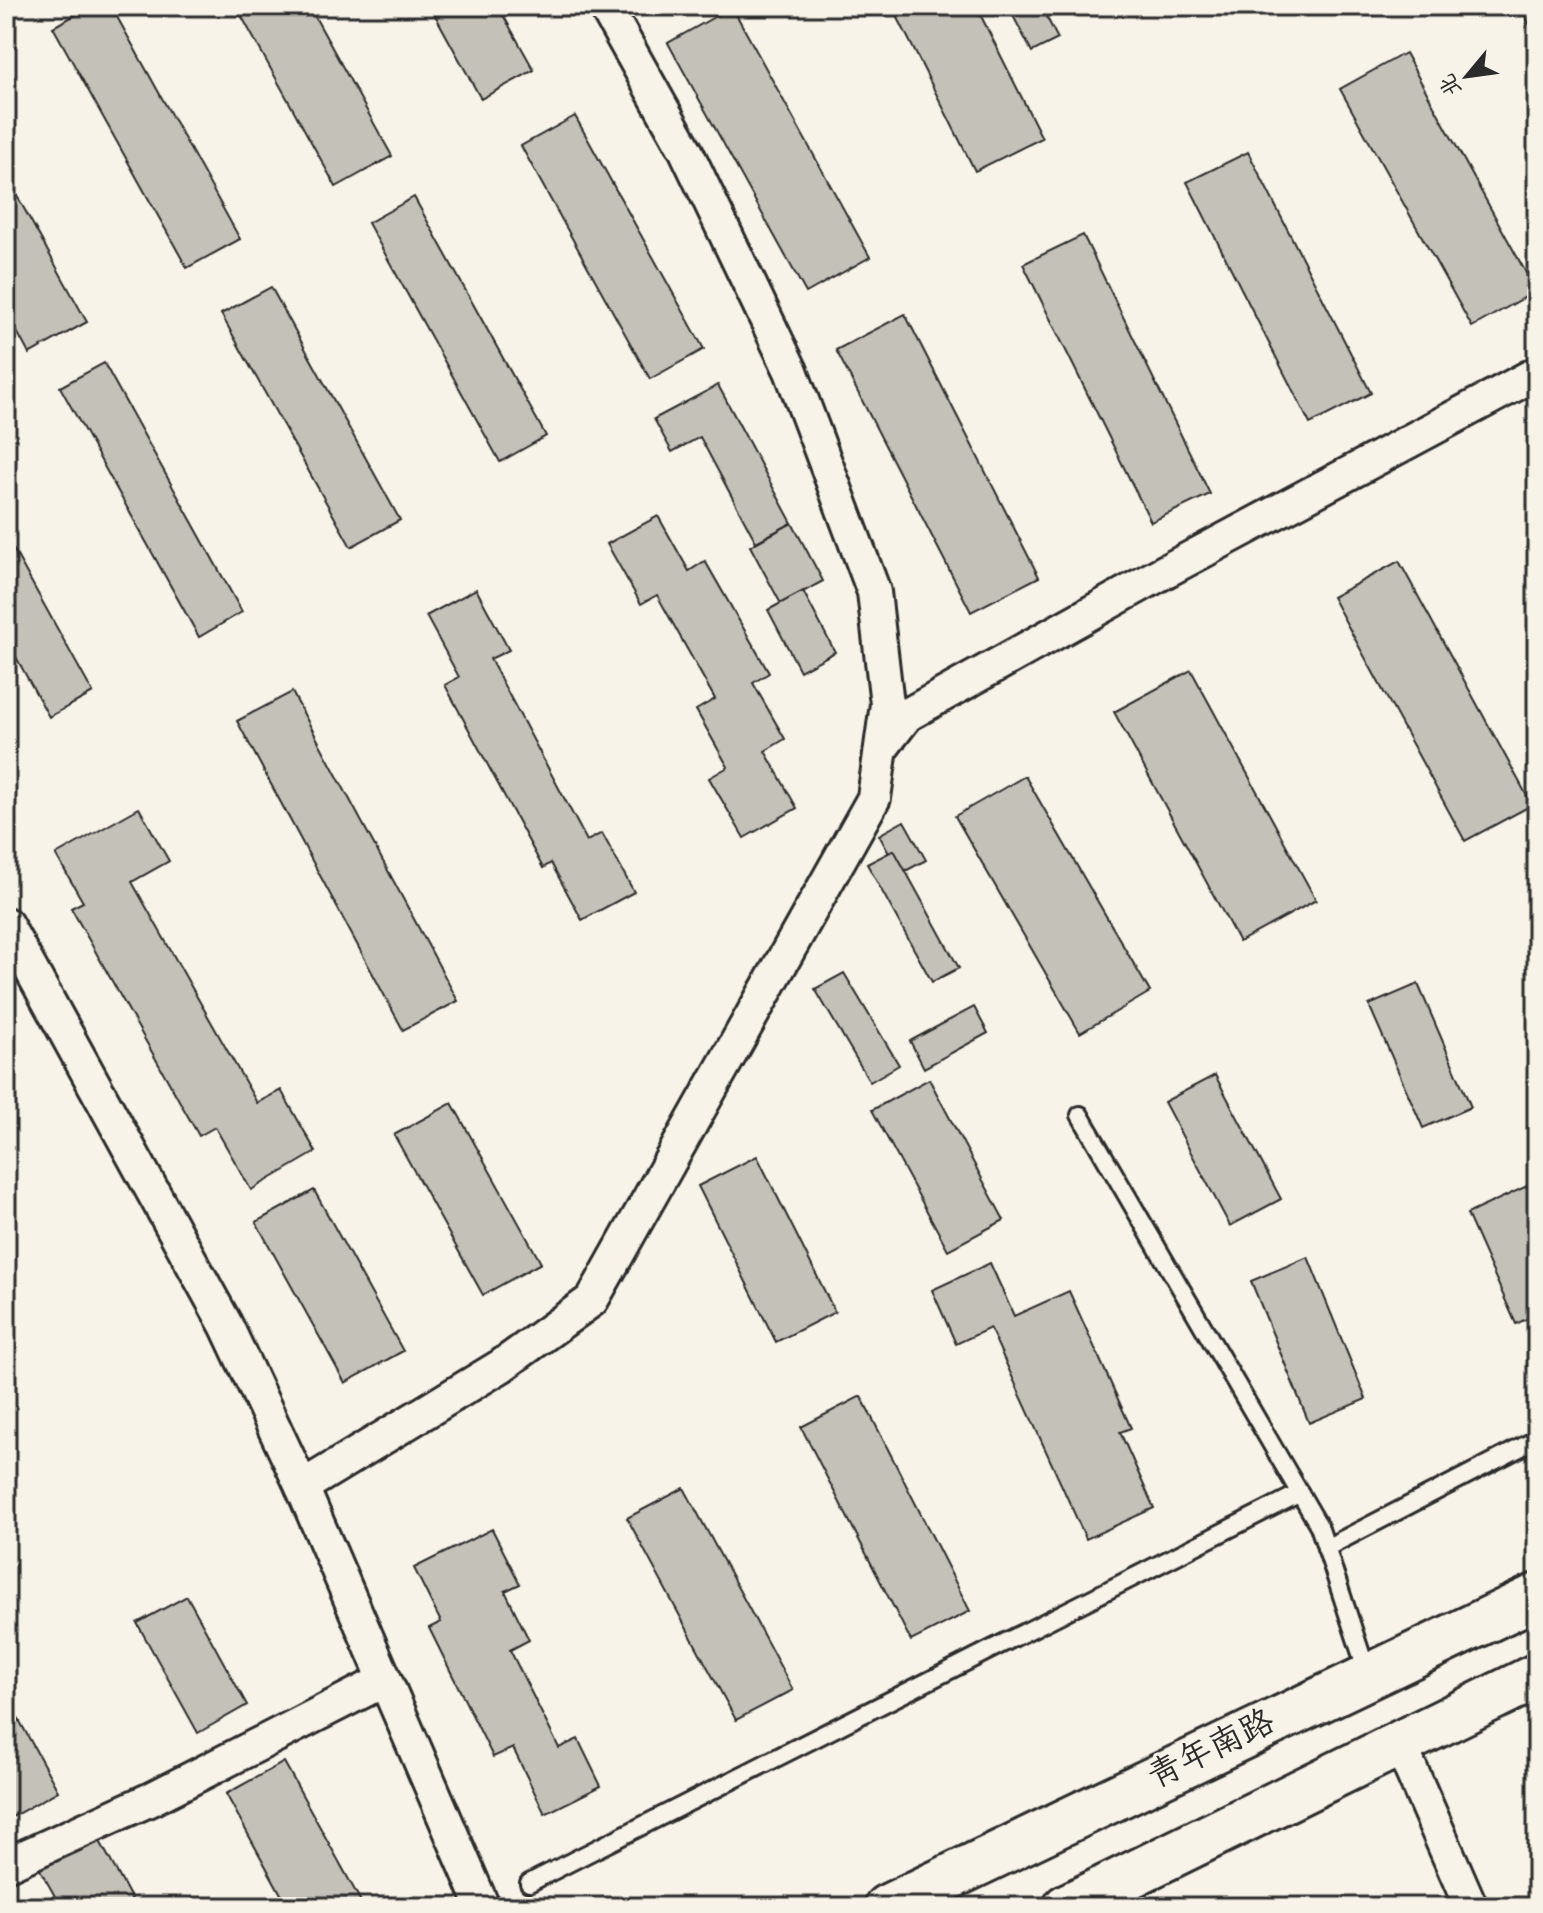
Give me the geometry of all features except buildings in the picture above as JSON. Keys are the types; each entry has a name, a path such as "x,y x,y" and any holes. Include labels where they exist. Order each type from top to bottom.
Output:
{"main road":[{"name":"青年南路","path":"887,1907 1537,1596"},
{"path":"1066,1907 1537,1676"}],"street":[{"path":"302,1487 501,1366 592,1300 874,798 887,704 874,592 791,371 686,151 605,6"},
{"path":"881,748 907,715 1164,572 1537,373"},
{"path":"6,924 226,1325 302,1487 483,1907"},
{"path":"6,1865 151,1799 385,1680"},
{"path":"1399,1742 1471,1907"}],"lane":[{"path":"1080,1115 1319,1526 1368,1677"},
{"path":"1326,1548 1537,1439"},
{"path":"529,1883 1300,1493"}]}
